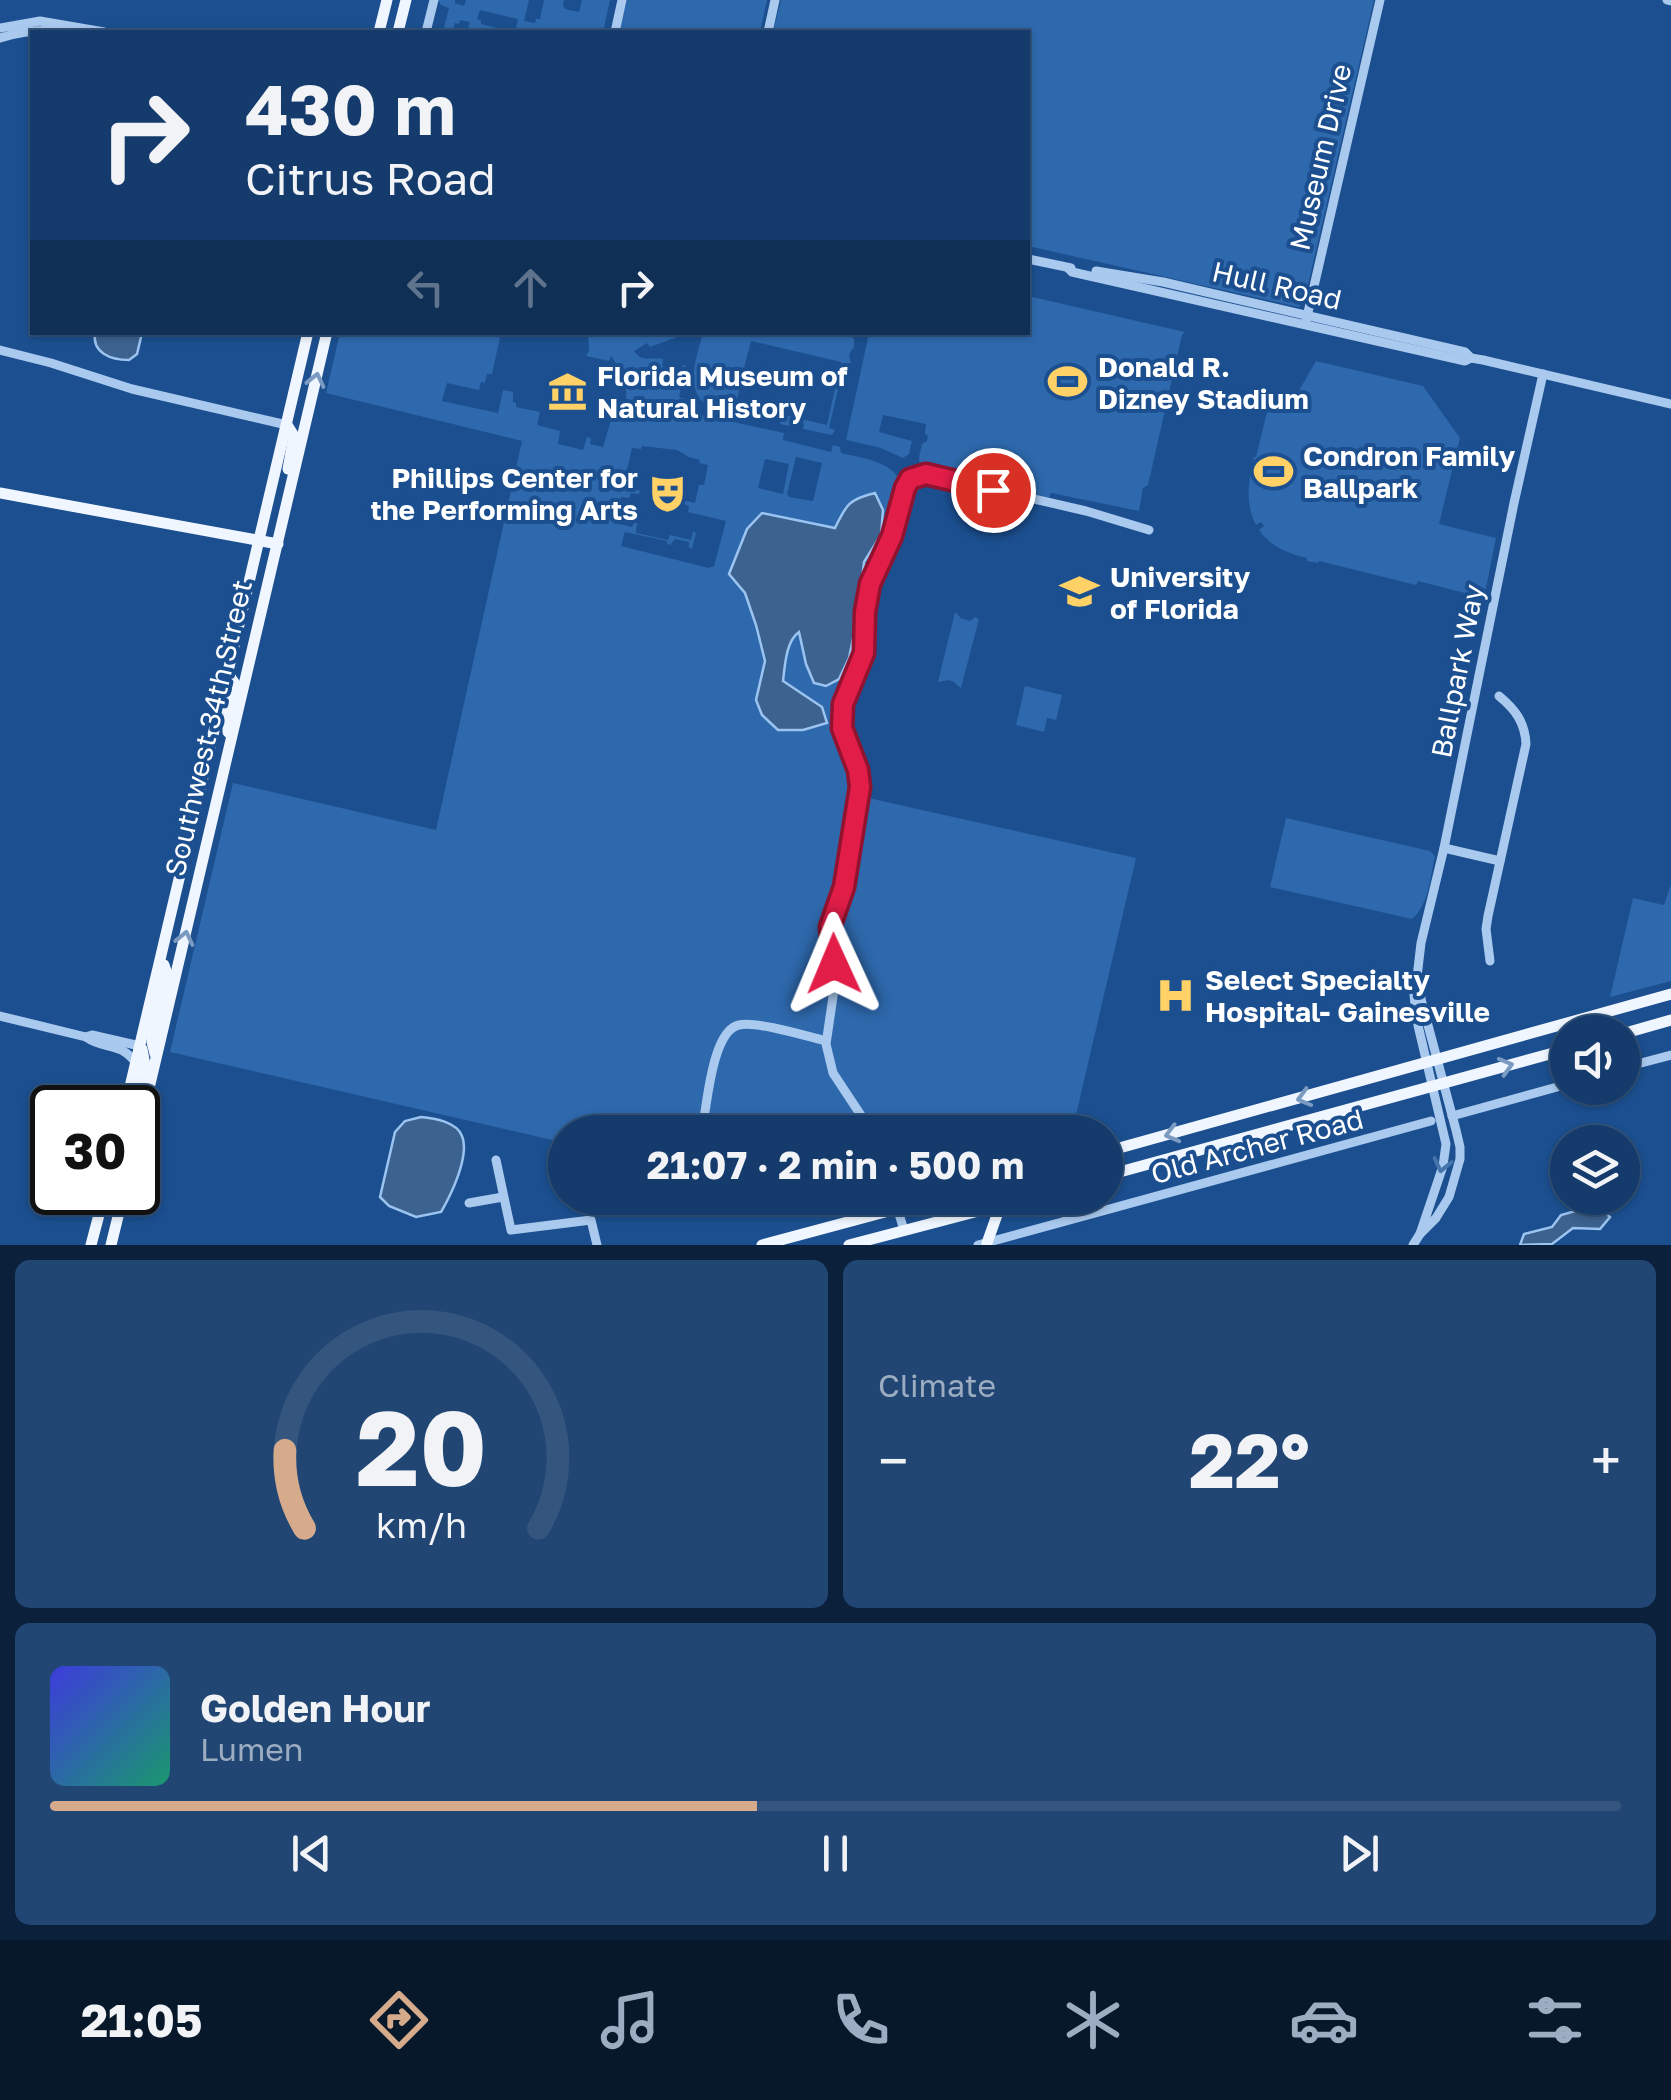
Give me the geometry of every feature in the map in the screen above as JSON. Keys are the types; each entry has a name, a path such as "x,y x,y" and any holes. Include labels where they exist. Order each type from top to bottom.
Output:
{"main road":[{"path":"380,30 387,0"},
{"path":"398,30 406,0"},
{"name":"Southwest 34th Street","path":"130,1085 307,335"},
{"name":"Southwest 34th Street","path":"149,1085 326,335"},
{"path":"287,425 294,436 287,473 289,492"},
{"path":"0,493 278,544"},
{"path":"228,674 235,684 227,728 231,740"},
{"path":"156,1056 153,1032 166,971 161,956"},
{"path":"1123,1147 1671,994"},
{"path":"1640,1029 1671,1020"},
{"path":"140,1046 146,1060 141,1085"},
{"path":"1123,1171 1550,1054"},
{"path":"1228,1142 1240,1116"},
{"path":"91,1245 99,1215"},
{"path":"110,1215 112,1241"},
{"path":"112,1241 118,1215"},
{"path":"762,1245 858,1215"},
{"path":"849,1245 962,1215"},
{"path":"984,1244 998,1215"}],"street":[{"path":"426,30 434,0"},
{"path":"615,30 622,0"},
{"path":"768,30 775,0"},
{"name":"Museum Drive","path":"1306,320 1380,0"},
{"path":"0,28 40,21 92,30"},
{"path":"0,38 30,31"},
{"name":"Hull Road","path":"1030,259 1154,280 1306,320 1465,352 1471,358 1671,404"},
{"path":"0,350 132,389 287,425"},
{"name":"Ballpark Way","path":"1438,1085 1413,1003 1413,982 1543,374"},
{"path":"862,1115 836,1077 826,1041 835,986 830,927 844,887 860,787 858,770 842,728 843,704 864,653 865,612 872,579 892,536 905,488 913,477 928,474 1150,530"},
{"path":"1490,961 1486,929 1526,744 1518,716 1499,696"},
{"path":"1444,848 1500,861"},
{"path":"0,1016 122,1049 136,1062"},
{"path":"705,1115 719,1047 731,1028 754,1025 826,1041"},
{"path":"86,1037 140,1046"},
{"path":"1640,1063 1671,1055"},
{"path":"1420,1234 1444,1166 1446,1144 1438,1085"},
{"path":"1412,1245 1449,1198 1457,1174 1460,1147 1438,1085"},
{"path":"1452,1116 1550,1089"},
{"path":"1438,1106 1432,1121 1444,1130"},
{"name":"Old Archer Road","path":"984,1244 1432,1121"},
{"path":"496,1160 512,1230 591,1220 597,1245"},
{"path":"469,1203 504,1197"},
{"path":"900,1215 904,1230"}],"shaded area":[{"path":"438,0 455,0 464,6 466,0 529,0 524,21 535,23 540,19 544,0 564,0 565,9 579,12 582,0 610,0 603,30 515,30 518,19 480,10 477,19 481,24 505,30 468,30 470,22 460,20 453,30 444,30 449,8"},
{"path":"627,0 767,0 760,30 620,30"},
{"path":"781,0 1374,0 1304,302 1299,307 1030,246 1030,30 774,30"},
{"name":"Donald R. Dizney Stadium","path":"1030,296 1185,332 1139,511 1051,493 1049,498 926,470 919,458 922,444 927,441 926,424 883,415 879,432 912,441 909,454 903,458 846,440 869,335 1030,335"},
{"path":"95,335 142,335 137,354 129,360 104,354"},
{"path":"340,335 501,335 492,374 487,374 479,390 447,383 442,401 498,413 503,390 513,392 516,407 540,412 537,425 560,431 558,444 583,450 587,437 591,438 590,444 603,447 617,400 626,402 621,372 611,356 609,361 586,356 588,335 683,335 650,347 647,343 634,351 644,358 663,359 662,366 681,371 686,366 679,397 691,402 697,414 784,433 783,440 831,452 833,445 840,447 841,453 872,460 898,477 890,525 865,584 861,647 838,718 854,773 855,795 1136,858 1076,1115 548,1115 548,1139 170,1052 233,783 436,830 522,441 326,393","holes":["632,448 677,450 708,465 695,503 681,503 689,506 688,512 726,521 714,566 709,568 621,546 625,532 667,541 670,545 675,539 689,542 692,549 696,533 693,531 691,540 670,535 668,540 636,533 634,522 632,527 615,523 621,497 629,498 631,493 640,491 628,487","796,457 822,463 813,501 789,497","765,459 789,464 783,494 758,488"]},
{"path":"702,335 854,338 851,363 844,364 829,428 835,430 832,435 803,429 804,423 791,420 789,426 780,424 781,418 753,412 752,417 711,407 697,393 695,363","holes":["751,341 841,362 827,425 736,404 742,377 736,375 738,367 744,368"]},
{"path":"1316,361 1423,386 1460,438 1439,524 1496,538 1484,598 1418,581 1416,585 1307,561 1274,545 1259,530 1264,526 1261,522 1256,525 1252,517 1249,491 1267,412 1275,413 1280,395 1291,397 1289,408"},
{"path":"875,493 883,510 881,535 864,562 849,658 839,679 826,686 814,683 799,632 787,654 783,681 822,707 827,723 803,730 778,730 762,715 756,700 765,661 745,593 729,574 747,529 762,513 835,528 849,504"},
{"path":"955,612 970,621 979,619 961,688 951,681 938,682"},
{"path":"1025,686 1062,695 1056,720 1047,718 1044,732 1016,725"},
{"path":"1286,818 1430,851 1435,856 1418,913 1412,919 1270,887"},
{"path":"1671,884 1671,981 1610,997 1633,898 1664,905"},
{"path":"421,1117 455,1127 462,1136 464,1154 441,1212 416,1217 389,1206 380,1197 395,1132 405,1121"},
{"path":"1561,1215 1610,1217 1600,1229 1573,1228 1552,1244 1520,1245 1524,1234 1552,1227"}],"place":[{"name":"Donald R. Dizney Stadium","path":"1068,382"},
{"name":"Florida Museum of Natural History","path":"567,391"},
{"name":"Condron Family Ballpark","path":"1273,471"},
{"name":"Phillips Center for the Performing Arts","path":"668,493"},
{"name":"University of Florida","path":"1080,592"},
{"name":"Select Specialty Hospital- Gainesville","path":"1175,995"}],"route":[{"path":"834,964 830,927 844,887 860,787 858,770 842,728 842,710 864,653 865,612 872,579 892,536 910,479 926,474 993,490"}]}
